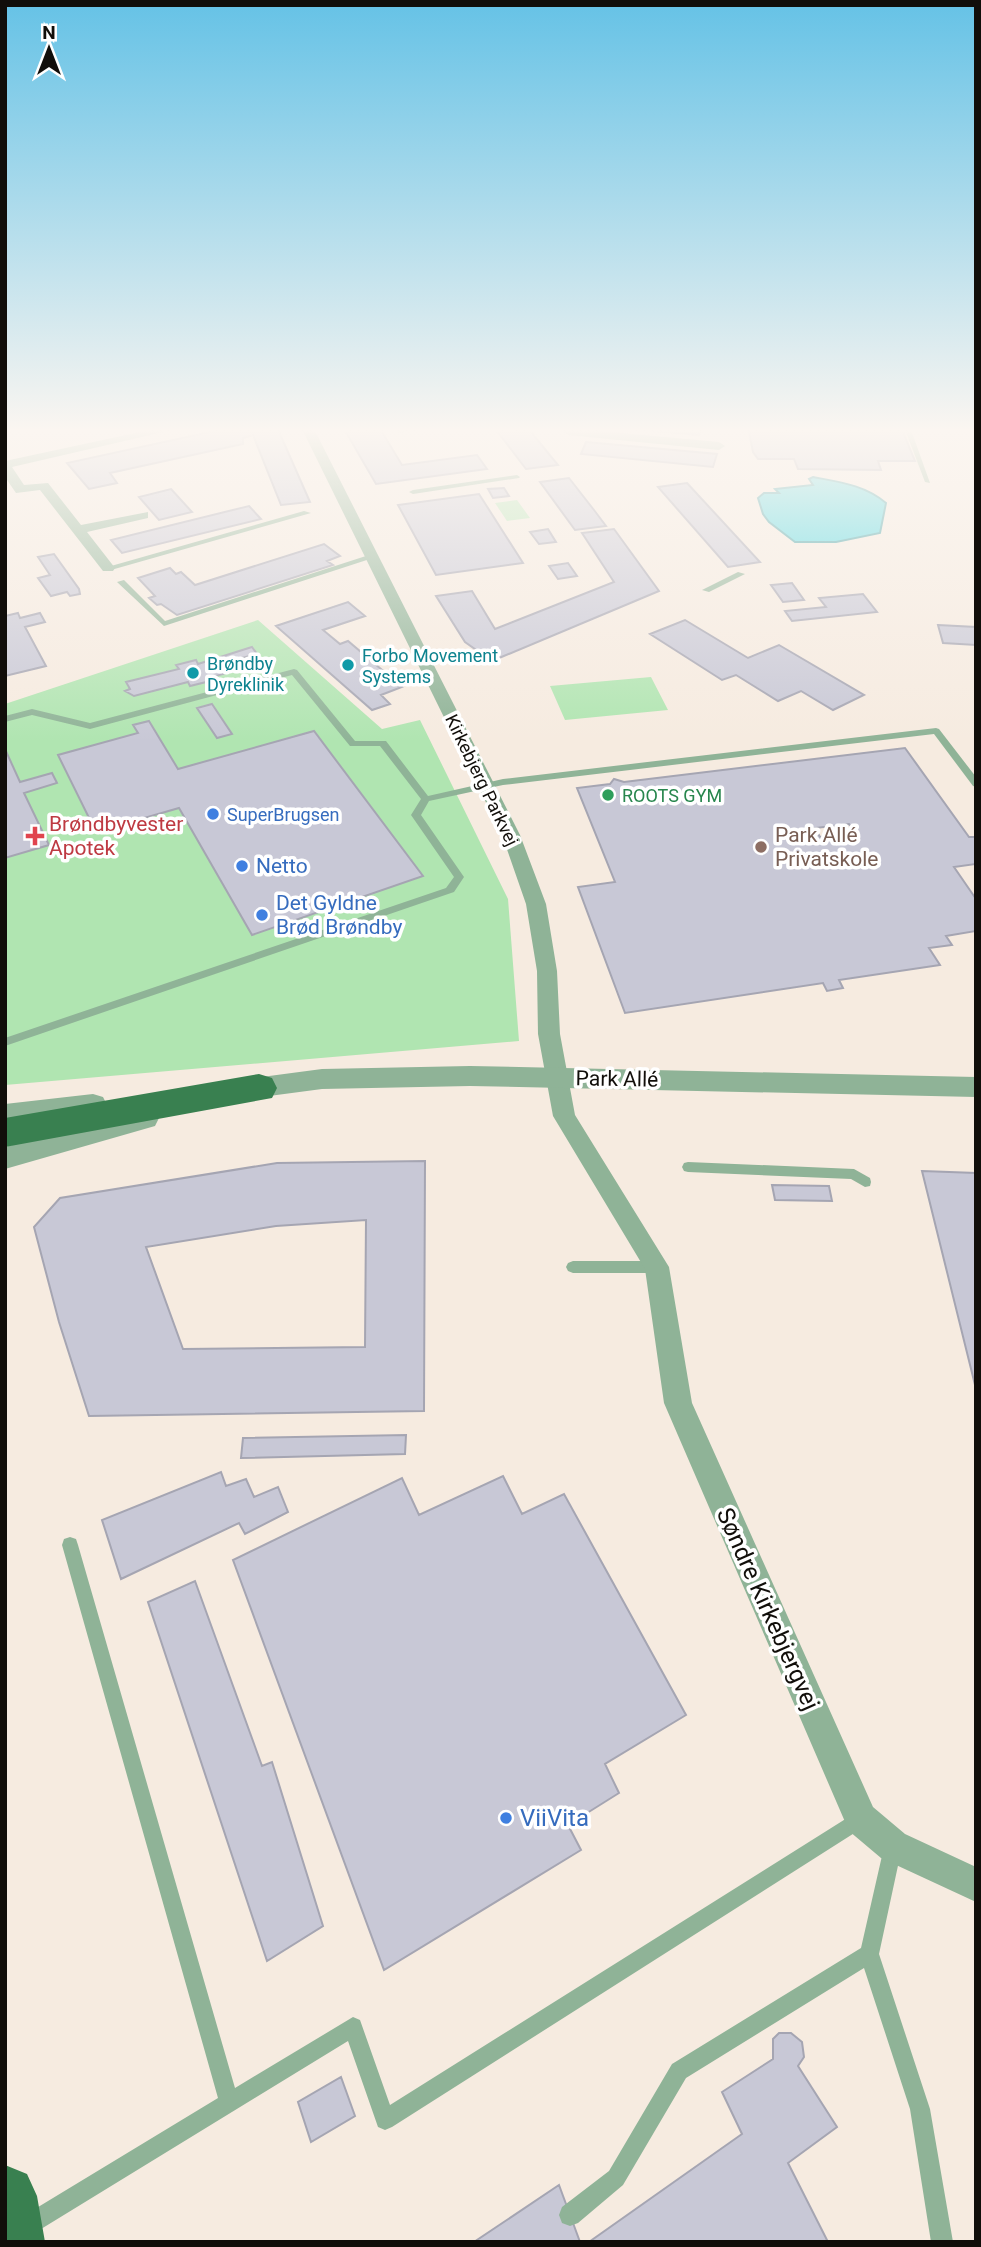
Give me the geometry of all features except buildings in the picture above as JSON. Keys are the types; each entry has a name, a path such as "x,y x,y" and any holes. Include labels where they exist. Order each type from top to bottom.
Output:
{"main road":[{"path":"5,1133 259,1088"}],"street":[{"path":"79,532 108,568"},
{"name":"Kirkebjerg Parkvej","path":"359,532 511,835 536,904 547,971 549,1034 556,1077"},
{"name":"Park Allé","path":"5,1115 363,1077 556,1077 976,1087"},
{"name":"Søndre Kirkebjergvej","path":"556,1077 564,1116 657,1267 678,1403 861,1819 893,1846 976,1885"},
{"name":"Park Allé","path":"5,1158 259,1088"}],"lane":[{"path":"108,568 239,532"},
{"path":"121,582 164,624 372,557"},
{"path":"706,590 741,574"},
{"path":"5,719 32,712 90,726 294,672 352,744 383,743 426,799"},
{"path":"5,1042 450,890 459,877 416,815 426,799 486,785 936,731 976,784"},
{"path":"688,1167 854,1174 865,1182"},
{"path":"573,1267 657,1267"},
{"path":"69,1545 229,2102"},
{"path":"10,2224 229,2102 353,2027 385,2120 861,1819"},
{"path":"893,1846 869,1954 920,2109 942,2242"},
{"path":"570,2216 616,2178 679,2071 869,1954"}],"green space":[{"path":"258,620 382,729 420,720 508,899 519,1041 5,1085 5,704"},
{"path":"651,677 668,710 565,720 550,686"}],"water":[{"path":"782,532 880,532 836,542 795,542"}],"place":[{"name":"Forbo Movement Systems","path":"348,665"},
{"name":"Brøndby Dyreklinik","path":"193,673"},
{"name":"ROOTS GYM","path":"608,795"},
{"name":"SuperBrugsen","path":"213,814"},
{"name":"Brøndbyvester Apotek","path":"35,836"},
{"name":"Park Allé Privatskole","path":"761,847"},
{"name":"Netto","path":"242,866"},
{"name":"Det Gyldne Brød Brøndby","path":"262,915"},
{"name":"ViiVita","path":"506,1818"}]}
